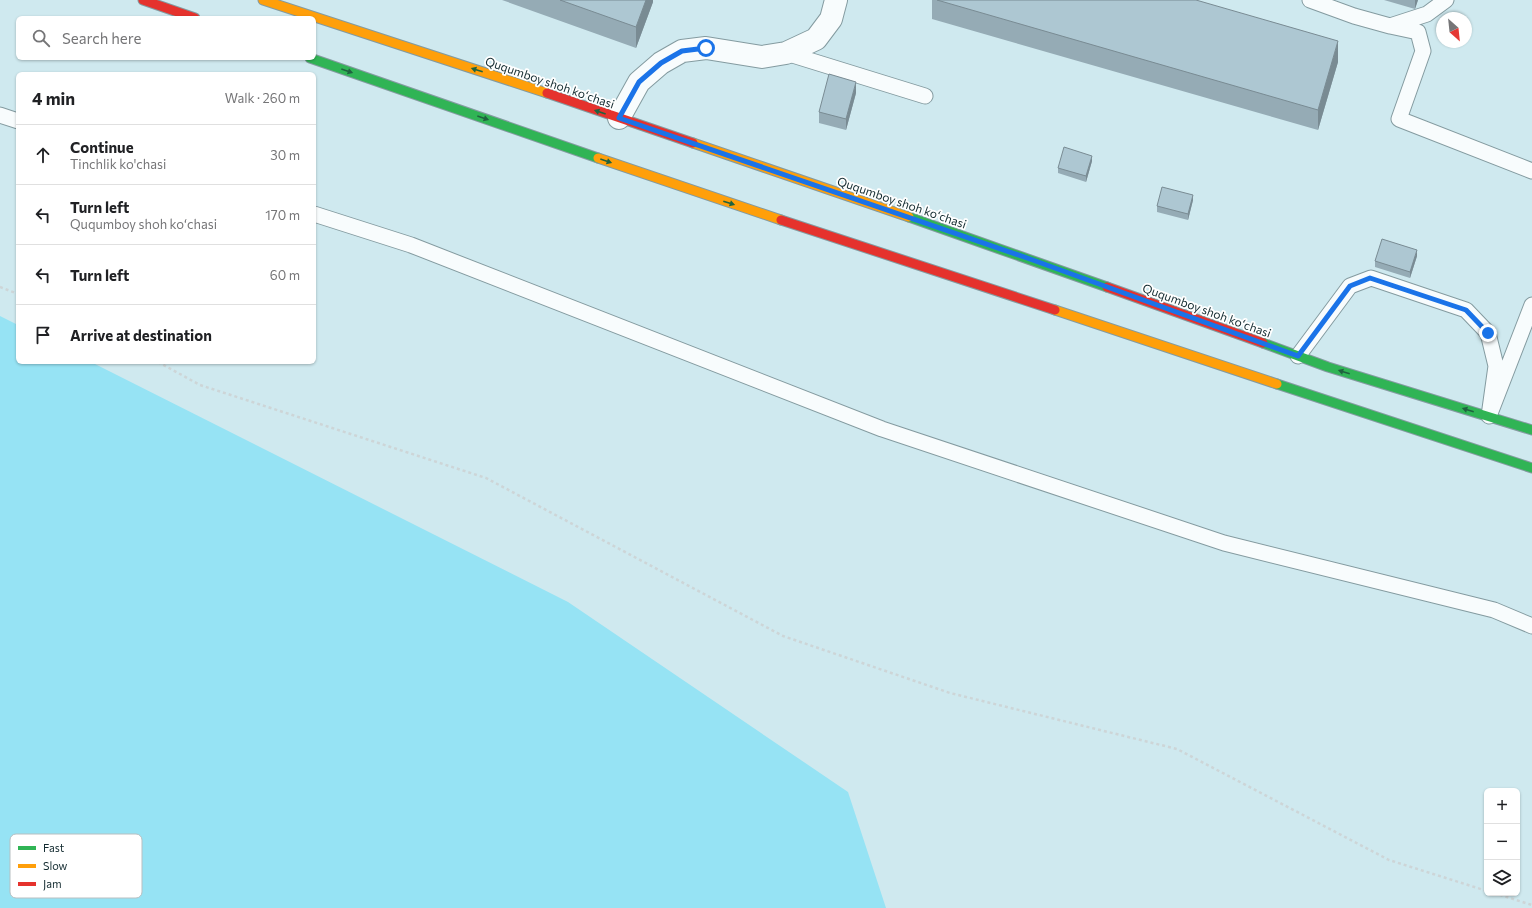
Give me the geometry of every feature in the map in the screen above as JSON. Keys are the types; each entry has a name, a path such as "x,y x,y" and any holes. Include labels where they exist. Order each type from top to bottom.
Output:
{"main road":[{"path":"143,0 189,16"},
{"name":"Ququmboy shoh koʻchasi","path":"263,0 311,16"},
{"name":"Ququmboy shoh koʻchasi","path":"316,18 619,118 1030,259 1328,367 1532,430"},
{"path":"316,60 666,182 1531,466"}],"street":[{"path":"619,118 639,82 661,63 682,51 706,48 762,57 786,53 816,39 831,19 836,0"}],"lane":[{"path":"1310,0 1354,16 1418,32 1423,51 1399,119 1532,171"},
{"path":"1390,26 1427,14 1446,0"},
{"path":"786,53 925,96"},
{"path":"0,115 16,120"},
{"path":"316,215 411,245 882,429 1224,543 1494,610 1532,626"},
{"path":"1298,356 1350,286 1370,278 1466,310 1488,333 1496,366 1489,416"},
{"path":"1489,416 1532,304"}],"path":[{"path":"0,287 16,293"},
{"path":"162,364 200,385 486,478 783,636 950,693 1177,749 1389,860 1484,890"},
{"path":"1504,896 1532,905"}],"water":[{"path":"0,316 16,324 16,364 95,364 568,602 848,792 886,908 0,908"}],"building":[{"path":"560,0 646,0 636,27"},
{"path":"937,0 1196,0 1338,41 1318,110"},
{"path":"829,74 856,82 846,119 819,112"},
{"path":"1064,147 1092,156 1086,176 1058,168"},
{"path":"1162,187 1193,195 1188,214 1157,206"},
{"path":"1382,239 1417,250 1410,272 1375,261"}],"traffic: fast":[{"path":"316,60 598,158"},
{"path":"909,217 1107,287"},
{"path":"1263,343 1328,367 1532,430"},
{"path":"1277,384 1532,468"}],"traffic: slow":[{"path":"263,0 312,16"},
{"path":"316,17 547,93"},
{"path":"693,143 909,217"},
{"path":"598,158 781,220"},
{"path":"1055,310 1277,384"}],"traffic: jam":[{"path":"143,0 189,16"},
{"path":"547,93 693,143"},
{"path":"781,220 1055,310"},
{"path":"1107,287 1263,343"}],"route":[{"path":"706,48 682,51 661,63 639,82 619,118 804,180 1030,259 1298,356 1350,286 1370,278 1466,310 1488,333"}]}
